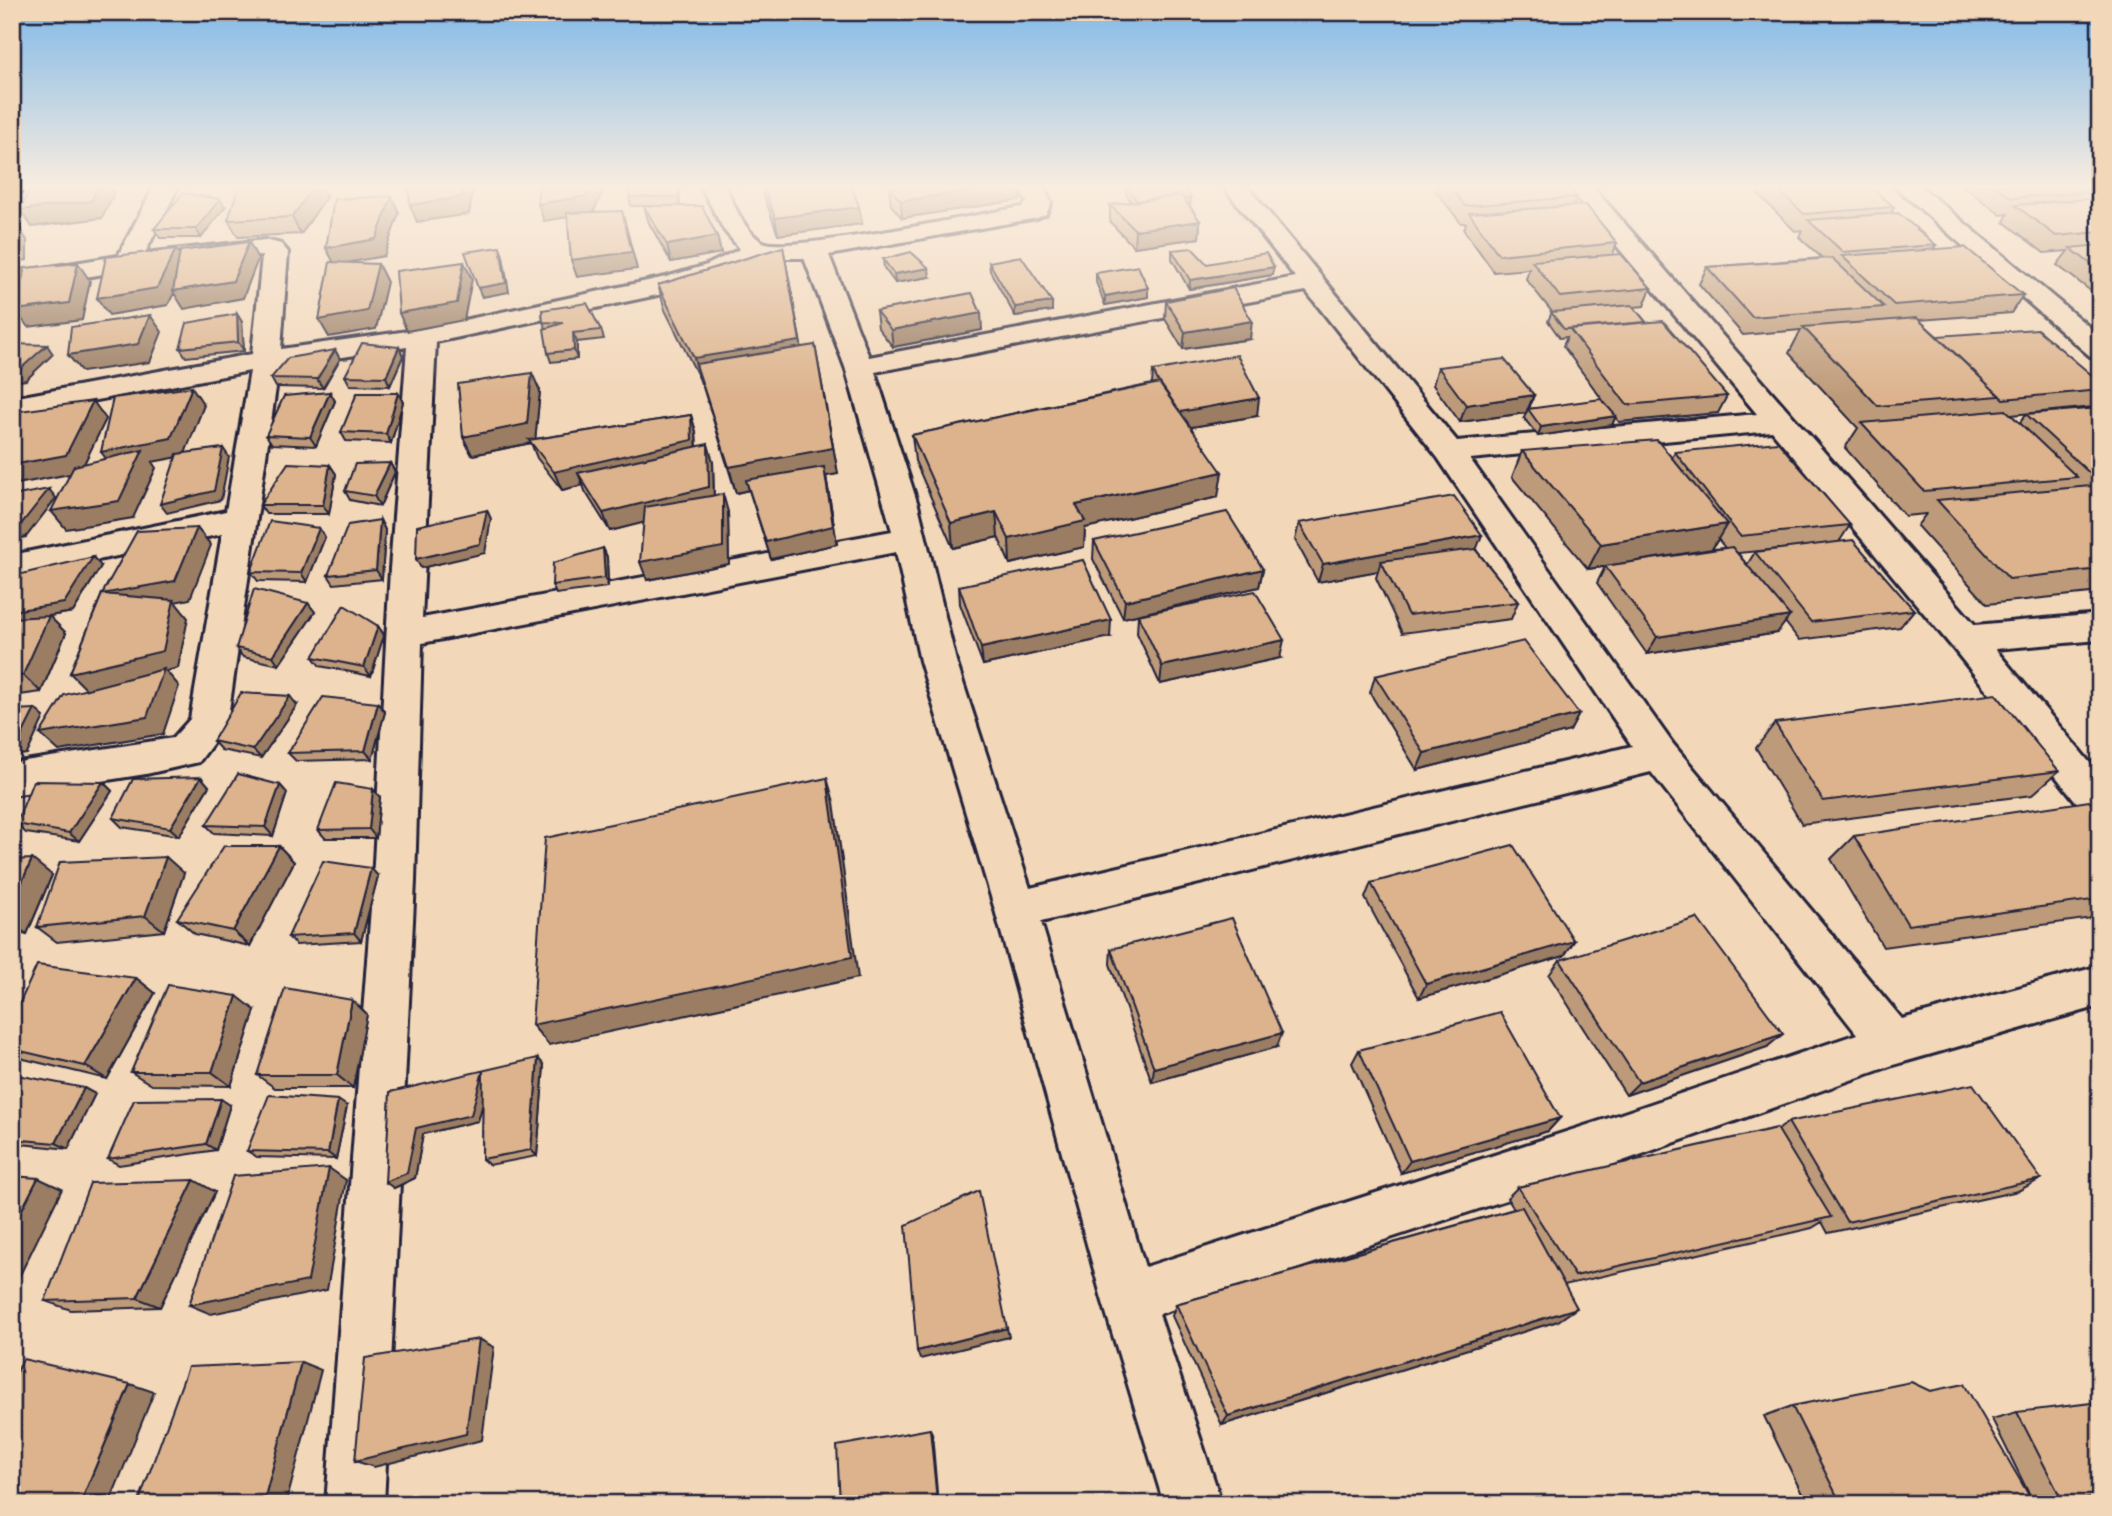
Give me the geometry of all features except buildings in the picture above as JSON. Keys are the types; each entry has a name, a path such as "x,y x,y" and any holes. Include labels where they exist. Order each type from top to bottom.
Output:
{"street":[{"path":"128,262 131,256"},
{"path":"12,281 128,262 197,256"},
{"path":"12,779 185,751 208,724 266,360 275,256"},
{"path":"12,407 266,360 422,337 672,284 716,270 747,256"},
{"path":"816,256 859,367 902,505 938,661 1016,910 1128,1300 1193,1504"},
{"path":"1291,256 1449,451 1659,755 1893,1044"},
{"path":"1639,256 1966,639 2100,803"},
{"path":"1989,256 2100,350"},
{"path":"859,367 1312,282"},
{"path":"355,1504 394,881 404,634 422,337"},
{"path":"1449,451 1781,421"},
{"path":"12,567 241,519"},
{"path":"404,634 909,539"},
{"path":"1966,639 2100,627"},
{"path":"1016,910 1659,755"},
{"path":"1128,1300 1257,1255 1603,1144 1893,1044 2100,986"}]}
